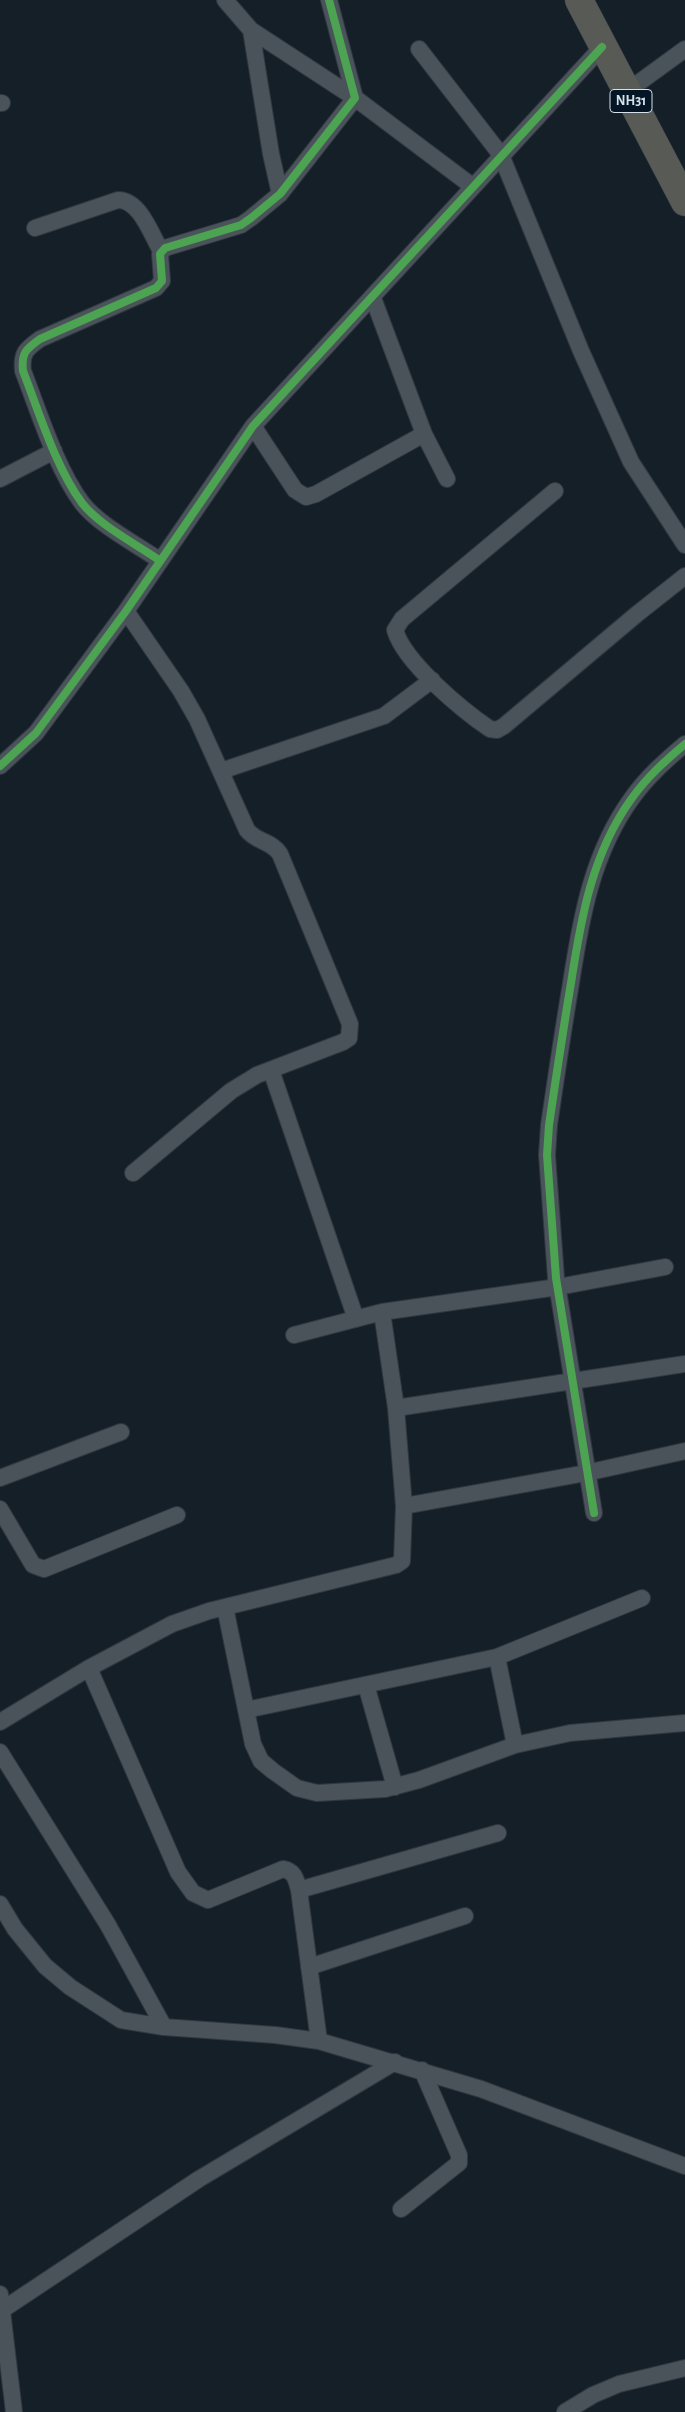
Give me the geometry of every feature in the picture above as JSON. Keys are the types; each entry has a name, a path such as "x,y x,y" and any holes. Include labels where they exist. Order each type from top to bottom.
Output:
{"highway":[{"name":"NH31","path":"578,0 685,202"}],"street":[{"path":"225,0 252,30 355,98 472,186"},
{"path":"329,0 355,98"},
{"path":"252,30 269,145 280,194"},
{"path":"0,766 36,733 126,610 253,426 373,298 472,186 602,48"},
{"path":"419,49 501,156 581,351 631,462 685,545"},
{"path":"626,92 685,49"},
{"path":"161,251 240,224 280,194 355,98"},
{"path":"35,228 118,200 126,200 136,207 161,251 162,280 156,288 40,338 29,346 22,358 23,371 54,451 82,503 94,516 159,560"},
{"path":"373,298 424,434 447,479"},
{"path":"253,426 295,490 306,497 316,494 424,434"},
{"path":"0,479 54,451"},
{"path":"555,491 402,619 395,630 399,643 407,654 432,680 490,729 497,730 504,726 685,576"},
{"path":"126,610 181,690 248,830 252,836 272,844 280,854 350,1024 349,1038 343,1042 271,1070 231,1092 133,1173"},
{"path":"221,771 384,716 432,680"},
{"path":"594,1513 586,1473 558,1287 547,1155 562,1036 582,914 596,865 627,806 654,771 685,744"},
{"path":"271,1070 356,1319"},
{"path":"294,1335 382,1312 558,1287 665,1267"},
{"path":"0,1722 89,1668 172,1624 225,1607 396,1565 402,1561 404,1553 404,1506 396,1408 382,1312"},
{"path":"396,1408 685,1364"},
{"path":"0,1478 121,1432"},
{"path":"404,1506 586,1473 685,1451"},
{"path":"0,1509 33,1566 44,1568 177,1515"},
{"path":"246,1710 497,1657 516,1651 642,1598"},
{"path":"225,1607 252,1744 261,1761 297,1788 317,1793 385,1789 419,1780 515,1745 570,1733 685,1723"},
{"path":"497,1657 515,1745"},
{"path":"89,1668 185,1885 197,1896 208,1900 283,1870 289,1870 294,1875 299,1890 319,2040"},
{"path":"366,1685 394,1786"},
{"path":"0,1752 108,1925 164,2027"},
{"path":"299,1890 498,1833"},
{"path":"0,1904 15,1929 45,1966 70,1987 122,2020 164,2027 319,2040 481,2089 685,2166"},
{"path":"309,1967 465,1916"},
{"path":"14,2412 1,2302 199,2179 395,2062"},
{"path":"401,2209 459,2163 459,2155 422,2070"},
{"path":"565,2412 593,2395 619,2384 685,2368"}],"cycle path":[{"path":"159,560 118,534 98,519 82,503 56,457 23,371 24,356 28,349 40,339 156,288 162,281 160,254 165,248 241,225 280,194 355,98 329,0"},
{"path":"0,766 36,733 126,611 253,426 602,47"},
{"path":"594,1513 556,1278 547,1155 549,1125 579,934 590,887 598,864 618,819 632,798 644,783 685,744"}]}
